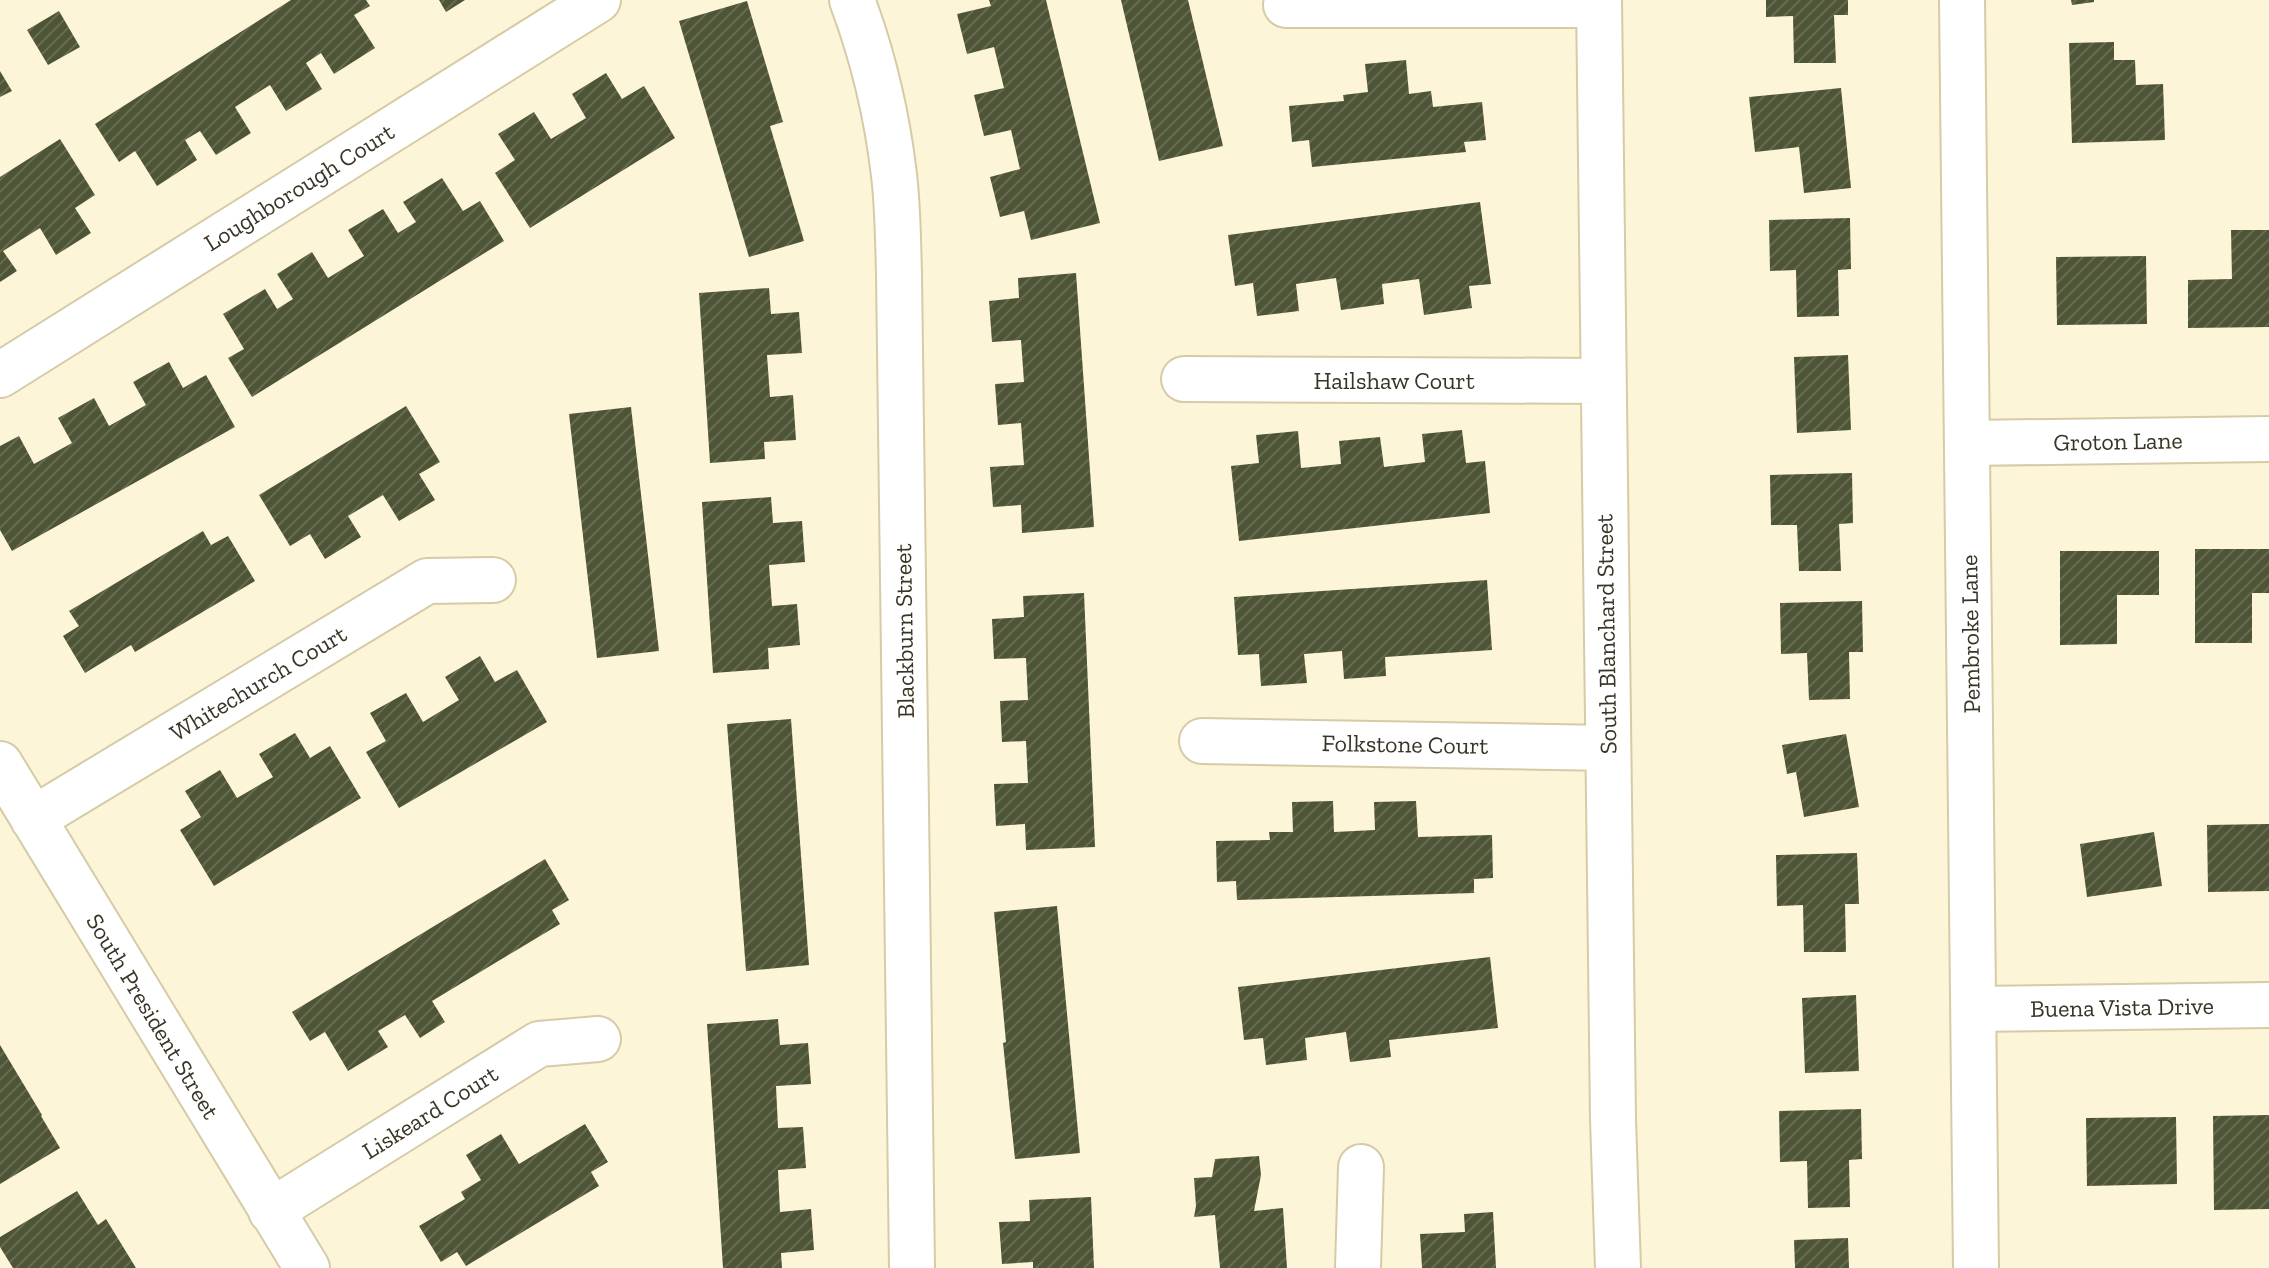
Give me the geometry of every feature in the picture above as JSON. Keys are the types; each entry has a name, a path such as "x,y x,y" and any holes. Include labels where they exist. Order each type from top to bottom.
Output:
{"street":[{"name":"Loughborough Court","path":"0,375 598,0"},
{"name":"Blackburn Street","path":"852,0 885,112 895,178 899,274 912,1268"},
{"name":"Pembroke Lane","path":"1962,0 1976,1268"},
{"path":"1286,5 1599,2"},
{"name":"South Blanchard Street","path":"1599,2 1613,1119 1618,1268"},
{"name":"Hailshaw Court","path":"1184,379 1603,381"},
{"name":"Groton Lane","path":"1968,443 2269,439"},
{"name":"Whitechurch Court","path":"33,819 427,581 493,580"},
{"name":"Folkstone Court","path":"1202,741 1608,748"},
{"name":"South President Street","path":"0,764 307,1268"},
{"name":"Buena Vista Drive","path":"1975,1009 2269,1005"},
{"name":"Liskeard Court","path":"271,1211 539,1044 598,1039"},
{"path":"1358,1268 1361,1167"}],"building":[{"path":"291,0 366,0 370,6 354,15 375,48 334,74 321,53 306,63 322,89 286,111 270,85 235,107 251,133 216,155 200,131 185,140 197,160 157,186 135,151 119,162 95,124"},
{"path":"439,0 465,0 446,12"},
{"path":"989,0 1046,0 1100,223 1031,240 1024,211 1000,217 990,177 1020,169 1011,130 984,136 974,95 1004,88 994,47 967,54 957,14 991,6"},
{"path":"1121,0 1188,0 1223,146 1159,161"},
{"path":"1766,0 1848,0 1848,15 1834,15 1836,63 1794,63 1793,16 1766,17"},
{"path":"2071,0 2094,0 2094,2 2072,5"},
{"path":"747,1 783,122 770,126 804,241 749,257 679,21"},
{"path":"59,11 80,47 48,65 27,30"},
{"path":"2114,42 2114,60 2135,60 2136,85 2163,84 2165,140 2072,143 2069,43"},
{"path":"1406,60 1409,94 1431,91 1433,107 1482,102 1486,140 1464,142 1466,152 1312,167 1309,140 1292,142 1289,106 1344,101 1343,95 1368,92 1365,64"},
{"path":"0,71 12,91 0,97"},
{"path":"606,73 622,99 644,86 675,138 530,228 495,173 515,160 498,134 534,112 551,139 586,118 572,94"},
{"path":"1841,88 1851,188 1804,193 1799,147 1755,152 1749,97"},
{"path":"60,139 95,195 75,208 91,233 56,255 40,228 3,251 17,271 0,282 0,177"},
{"path":"442,178 463,211 480,201 504,241 252,397 228,358 244,349 223,314 265,289 277,309 293,299 277,274 312,252 328,278 364,256 348,230 383,209 398,233 416,222 403,202"},
{"path":"1480,202 1491,284 1469,286 1472,308 1424,315 1419,279 1382,284 1384,304 1341,310 1336,278 1296,284 1299,311 1257,316 1253,283 1235,286 1228,235"},
{"path":"1850,218 1851,269 1838,270 1839,316 1797,317 1796,270 1770,271 1769,220"},
{"path":"2231,230 2269,230 2269,327 2188,328 2188,280 2232,279"},
{"path":"2146,256 2147,324 2057,325 2056,257"},
{"path":"1076,273 1094,527 1022,533 1021,505 993,507 990,467 1024,465 1021,423 998,425 995,384 1024,382 1021,340 992,342 989,301 1019,298 1018,278"},
{"path":"769,288 771,314 799,312 802,353 767,355 770,397 793,395 796,440 764,442 765,459 710,463 699,293"},
{"path":"1848,355 1851,430 1797,433 1794,357"},
{"path":"169,362 183,388 206,375 235,427 12,551 0,530 0,446 19,436 34,464 72,443 58,418 94,398 109,426 146,405 133,382"},
{"path":"406,406 440,462 419,474 435,500 399,521 383,495 348,516 361,537 325,559 310,534 290,546 259,495"},
{"path":"631,407 659,651 597,658 569,414"},
{"path":"1462,430 1466,463 1485,461 1490,513 1239,541 1231,466 1259,463 1256,435 1298,431 1301,468 1341,464 1339,441 1380,437 1384,467 1425,462 1422,434"},
{"path":"1852,473 1853,523 1839,524 1841,571 1799,571 1797,525 1771,525 1770,475"},
{"path":"771,497 773,523 802,521 805,562 769,565 772,606 797,604 800,645 768,648 769,669 713,673 702,502"},
{"path":"203,531 211,545 228,536 255,581 135,652 131,645 85,673 63,636 79,626 69,611"},
{"path":"2195,549 2269,549 2269,593 2252,593 2252,643 2195,643"},
{"path":"2060,551 2159,551 2159,595 2117,595 2117,644 2060,645"},
{"path":"1487,580 1492,650 1385,657 1386,676 1344,679 1342,651 1304,654 1307,683 1261,686 1259,654 1238,655 1234,597"},
{"path":"1084,593 1095,847 1026,850 1025,824 996,826 994,784 1028,783 1026,741 1002,742 1000,701 1028,700 1026,658 994,659 992,619 1024,617 1023,596"},
{"path":"1862,601 1863,652 1849,652 1850,699 1809,700 1807,653 1781,654 1780,603"},
{"path":"480,656 495,682 517,670 547,722 399,808 366,752 386,741 370,713 406,693 423,722 459,700 445,677"},
{"path":"791,719 809,965 746,971 727,724"},
{"path":"295,733 310,758 330,746 361,798 214,886 180,830 201,817 185,791 220,770 237,798 273,777 259,754"},
{"path":"1846,734 1859,807 1804,817 1796,772 1787,774 1782,745"},
{"path":"1333,801 1334,832 1375,830 1374,802 1416,801 1418,837 1492,835 1493,878 1474,879 1474,893 1237,900 1236,881 1217,882 1216,841 1270,840 1269,832 1293,832 1292,802"},
{"path":"2269,824 2269,891 2208,892 2207,825"},
{"path":"2154,832 2162,886 2087,897 2080,844"},
{"path":"1857,853 1859,904 1845,904 1846,952 1804,952 1803,905 1777,906 1776,855"},
{"path":"545,859 569,900 552,910 560,924 432,1001 445,1022 420,1038 405,1015 378,1031 388,1047 348,1071 325,1032 310,1041 292,1012"},
{"path":"1057,906 1080,1153 1015,1159 994,912"},
{"path":"1490,957 1498,1028 1389,1040 1391,1057 1350,1062 1346,1032 1305,1038 1307,1060 1266,1065 1263,1038 1244,1040 1238,987"},
{"path":"1856,995 1859,1071 1805,1073 1802,998"},
{"path":"778,1019 780,1045 808,1043 811,1084 776,1086 778,1128 803,1127 806,1168 778,1170 780,1212 811,1209 814,1250 781,1253 782,1268 723,1268 707,1024"},
{"path":"0,1045 60,1148 0,1184"},
{"path":"1861,1109 1862,1159 1849,1160 1850,1207 1808,1208 1807,1161 1780,1162 1779,1111"},
{"path":"2269,1115 2269,1209 2214,1210 2213,1116"},
{"path":"2176,1117 2177,1184 2087,1186 2086,1118"},
{"path":"585,1124 608,1162 591,1172 599,1186 466,1266 457,1252 441,1262 419,1226 465,1199 461,1192 481,1180 466,1155 501,1134 519,1164"},
{"path":"1259,1156 1261,1175 1254,1211 1283,1208 1287,1268 1220,1268 1215,1215 1194,1217 1194,1178 1212,1177 1215,1159"},
{"path":"77,1191 98,1225 106,1219 136,1268 13,1268 0,1247 0,1237"},
{"path":"1091,1197 1094,1268 1033,1268 1033,1262 1002,1264 999,1222 1030,1221 1029,1200"},
{"path":"1493,1212 1496,1268 1422,1268 1420,1234 1465,1232 1464,1214"},
{"path":"1848,1238 1849,1268 1795,1268 1794,1240"}]}
